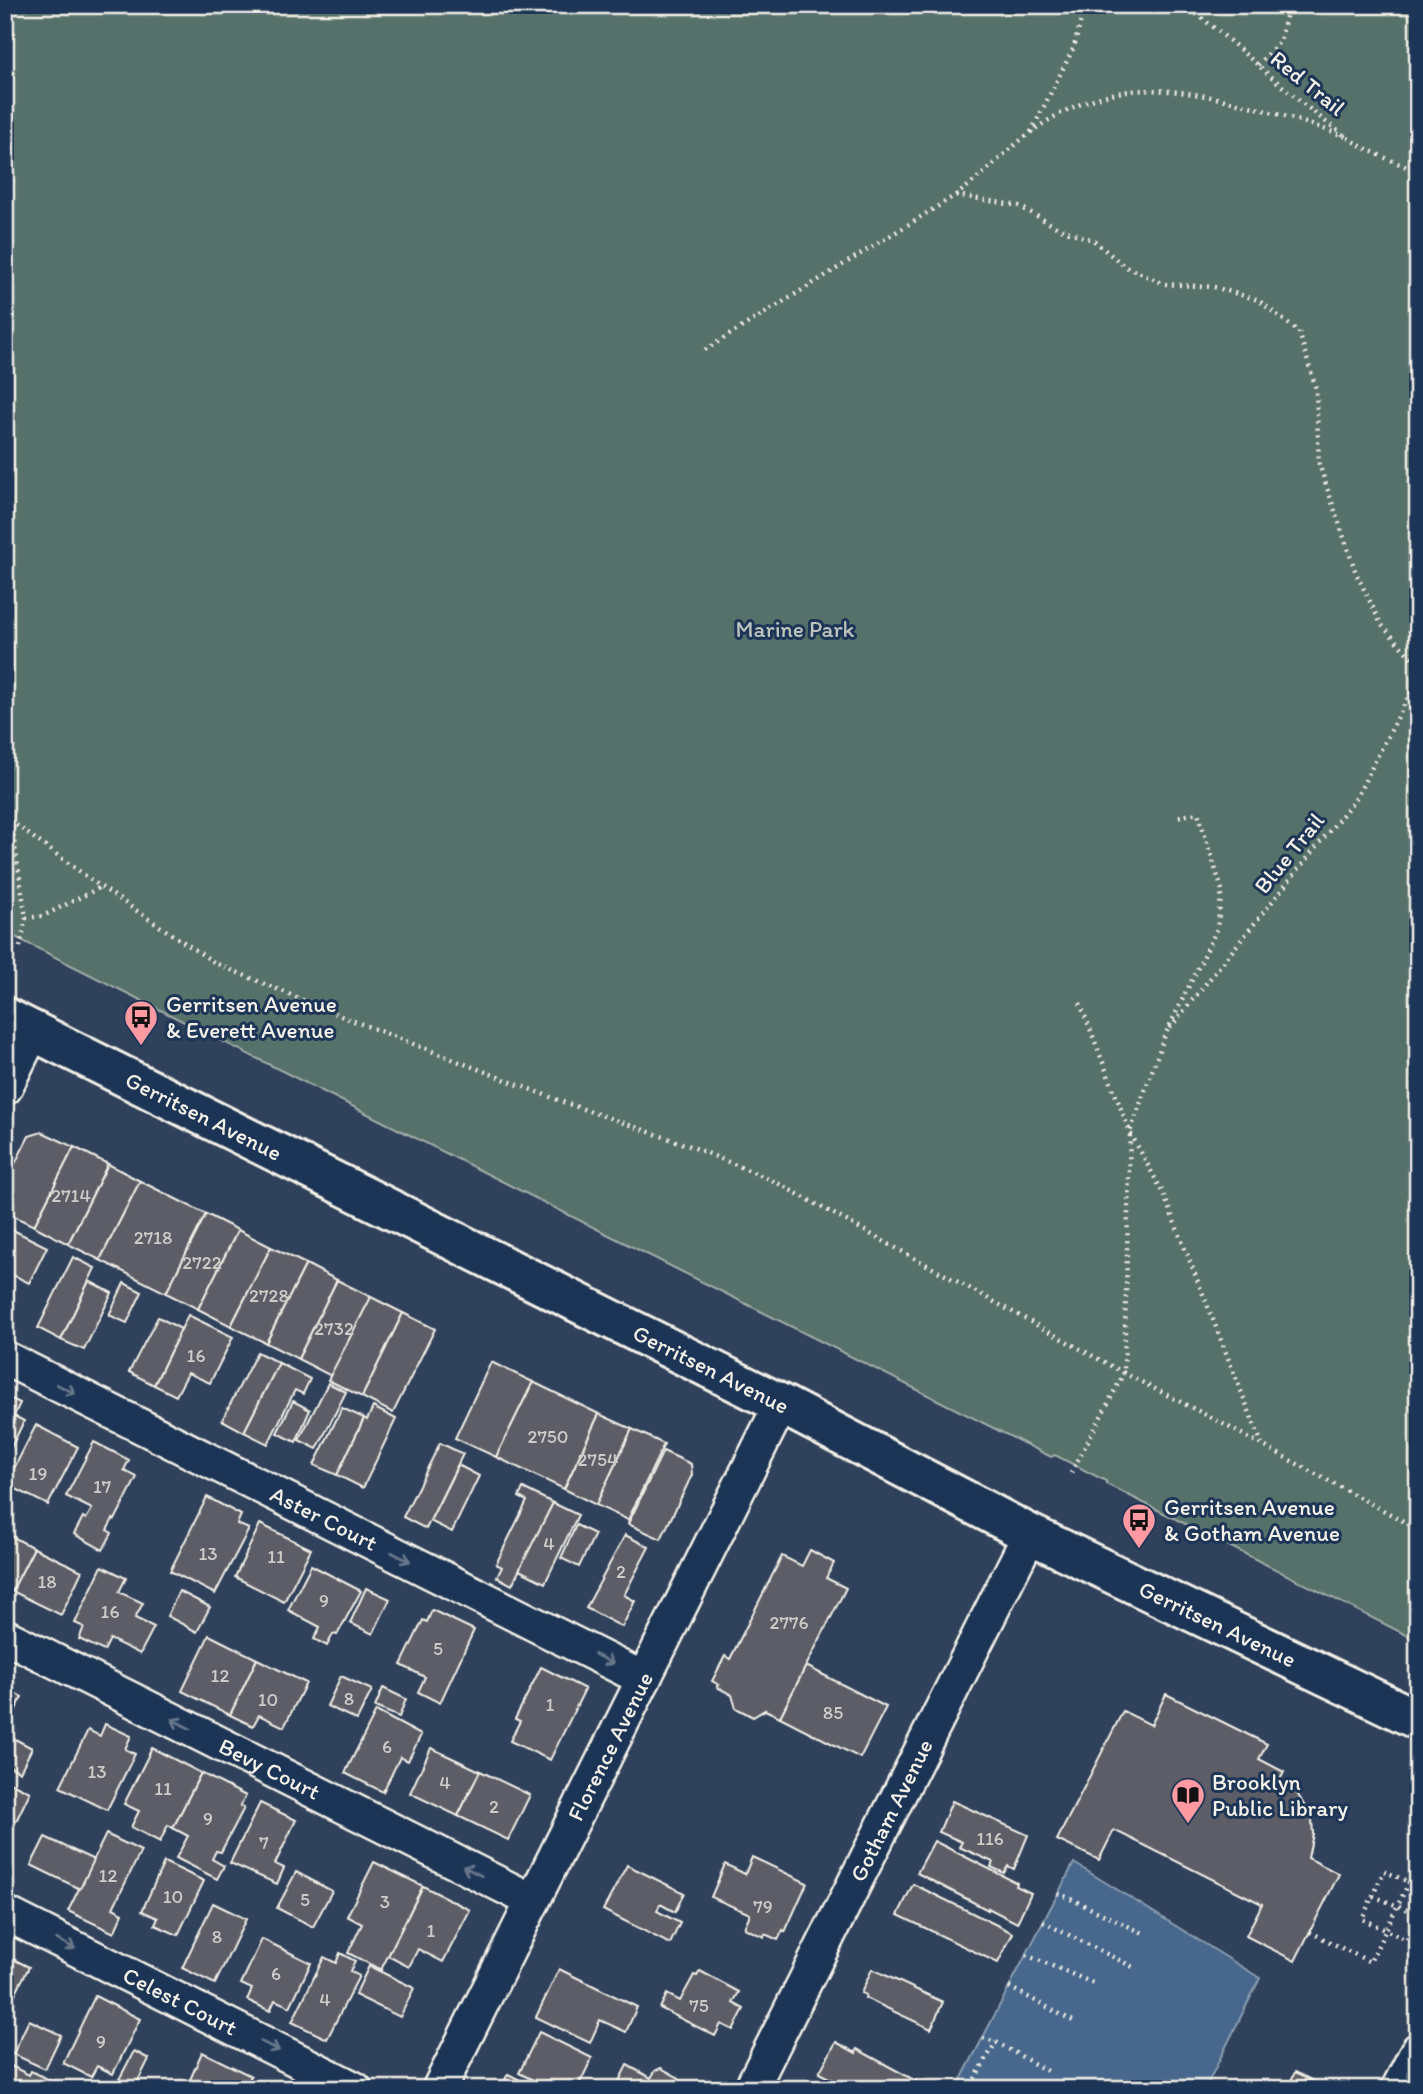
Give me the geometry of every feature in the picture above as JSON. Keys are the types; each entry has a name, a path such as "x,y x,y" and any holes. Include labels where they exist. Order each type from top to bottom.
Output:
{"main road":[{"name":"Gerritsen Avenue","path":"19,1024 781,1405 1030,1534 1418,1720"}],"street":[{"path":"5,1088 19,1024"},
{"name":"Aster Court","path":"5,1358 644,1679"},
{"name":"Florence Avenue","path":"439,2089 781,1405"},
{"name":"Gotham Avenue","path":"751,2089 1030,1534"},
{"name":"Bevy Court","path":"5,1636 533,1901"},
{"name":"Celest Court","path":"5,1913 355,2089"},
{"path":"1398,2089 1418,2050"}],"path":[{"path":"1030,132 1074,47 1085,5"},
{"name":"Red Trail","path":"1185,5 1222,32 1258,65 1347,137 1418,172"},
{"path":"1258,65 1280,41 1289,5"},
{"path":"705,350 956,195 980,178 1030,132 1067,110 1118,93 1166,91 1220,100 1276,113 1347,137"},
{"path":"956,195 1019,206 1058,228 1093,240 1125,266 1165,284 1214,287 1258,300 1300,332 1316,389 1319,464 1356,573 1381,624 1418,664"},
{"name":"Blue Trail","path":"1165,1035 1356,798 1418,678"},
{"path":"1071,1473 1124,1373 1130,1132 1165,1035 1217,929 1222,890 1198,813 1176,817"},
{"path":"5,817 101,887 215,963 341,1016 563,1102 690,1146 772,1181 1418,1529"},
{"path":"11,821 26,918 20,947"},
{"path":"26,918 43,916 101,887"},
{"path":"1080,1003 1130,1132 1163,1194 1262,1444"},
{"path":"1310,1932 1370,1962 1418,1864"},
{"path":"1373,1896 1418,1916 1407,1940 1362,1919 1384,1871 1418,1886"},
{"path":"1058,1893 1145,1934"},
{"path":"1043,1922 1137,1969"},
{"path":"1026,1955 1093,1983"},
{"path":"1009,1987 1077,2023"},
{"path":"983,2038 996,2042 1047,2071"},
{"path":"989,2089 973,2082 996,2042"},
{"path":"1161,2084 1174,2089"}],"green space":[{"name":"Marine Park","path":"5,5 1418,5 1418,1641 1106,1484 1106,1481 1055,1455 1051,1457 5,932"}],"water":[{"path":"1074,1863 1260,1978 1205,2089 956,2089"}],"building":[{"path":"42,1132 74,1147 34,1226 5,1212 5,1183 29,1136"},
{"path":"74,1147 108,1164 68,1244 34,1226"},
{"path":"108,1164 140,1181 100,1260 68,1244"},
{"path":"140,1181 206,1214 166,1293 100,1260"},
{"path":"206,1214 238,1230 198,1309 166,1293"},
{"path":"5,1226 47,1247 29,1283 9,1273 5,1280"},
{"path":"238,1230 271,1247 231,1326 198,1309"},
{"path":"271,1247 306,1264 266,1343 231,1326"},
{"path":"73,1257 95,1268 61,1340 38,1328"},
{"path":"306,1264 337,1280 298,1359 266,1343"},
{"path":"337,1280 371,1297 331,1376 298,1359"},
{"path":"89,1281 112,1293 84,1350 61,1340"},
{"path":"124,1283 142,1292 127,1323 109,1315"},
{"path":"371,1297 403,1313 362,1397 328,1380"},
{"path":"403,1313 435,1329 393,1413 362,1397"},
{"path":"188,1315 233,1337 210,1383 188,1373 176,1396 154,1385"},
{"path":"158,1317 181,1329 154,1385 129,1372"},
{"path":"257,1352 279,1363 244,1432 222,1420"},
{"path":"491,1362 533,1382 496,1457 455,1438"},
{"path":"279,1363 310,1379 303,1394 295,1390 268,1444 244,1432"},
{"path":"533,1382 599,1414 564,1489 496,1457"},
{"path":"328,1383 346,1392 317,1449 299,1440"},
{"path":"5,1396 20,1403 14,1416 24,1421 5,1460"},
{"path":"293,1401 310,1410 296,1442 277,1433"},
{"path":"373,1407 396,1419 363,1488 337,1475 364,1418 367,1420"},
{"path":"342,1408 364,1418 337,1475 314,1465"},
{"path":"599,1414 632,1429 596,1505 564,1489"},
{"path":"36,1425 78,1447 48,1505 6,1484"},
{"path":"632,1429 664,1444 628,1520 596,1505"},
{"path":"94,1442 129,1460 124,1470 137,1477 107,1530 112,1533 103,1550 74,1534 83,1517 86,1519 92,1509 66,1496"},
{"path":"440,1443 463,1454 426,1529 403,1517"},
{"path":"663,1451 691,1464 692,1475 661,1539 628,1524"},
{"path":"458,1465 479,1476 452,1532 430,1521"},
{"path":"523,1488 553,1503 512,1585 497,1577 502,1567 496,1564 527,1501 519,1497"},
{"path":"207,1497 241,1515 237,1524 249,1529 215,1594 170,1571"},
{"path":"553,1503 578,1515 545,1583 519,1570"},
{"path":"260,1524 311,1549 284,1602 235,1577"},
{"path":"576,1525 595,1534 579,1567 561,1558"},
{"path":"5,1533 34,1548 12,1591 5,1587"},
{"path":"625,1535 649,1547 624,1595 635,1601 622,1627 586,1608"},
{"path":"34,1548 82,1571 61,1615 12,1591"},
{"path":"810,1550 834,1563 826,1578 846,1588 780,1717 765,1710 753,1717 736,1708 732,1695 712,1681 725,1656 730,1659 782,1556 802,1566"},
{"path":"311,1565 361,1591 337,1635 333,1634 327,1646 314,1639 320,1627 288,1610"},
{"path":"102,1566 126,1578 119,1592 143,1603 135,1618 154,1627 140,1654 110,1639 104,1651 79,1639 84,1627 75,1623"},
{"path":"366,1588 390,1599 373,1634 350,1623"},
{"path":"179,1591 210,1607 197,1632 167,1616"},
{"path":"432,1610 474,1630 440,1703 418,1692 425,1677 401,1665 423,1620 427,1622"},
{"path":"209,1635 257,1659 230,1715 182,1691"},
{"path":"257,1659 306,1683 284,1727 259,1715 253,1726 230,1715"},
{"path":"806,1666 886,1707 860,1758 780,1717"},
{"path":"541,1667 585,1689 550,1760 510,1741 520,1721 515,1719"},
{"path":"5,1674 11,1677 6,1688 22,1697 5,1732"},
{"path":"341,1676 372,1690 357,1720 327,1706"},
{"path":"383,1688 406,1699 399,1717 375,1707"},
{"name":"Brooklyn Public Library","path":"1166,1694 1267,1744 1259,1759 1284,1772 1278,1784 1297,1793 1312,1819 1313,1834 1308,1858 1339,1874 1295,1961 1246,1936 1262,1904 1114,1830 1099,1860 1057,1840 1123,1711 1151,1725"},
{"path":"376,1711 421,1735 408,1761 400,1757 383,1792 345,1773"},
{"path":"105,1724 131,1736 125,1749 135,1754 107,1810 60,1787 88,1730 100,1736"},
{"path":"13,1738 32,1748 20,1772 5,1764 5,1754"},
{"path":"152,1748 201,1773 173,1828 168,1825 160,1842 131,1827 139,1811 124,1804"},
{"path":"431,1748 480,1771 458,1816 410,1793"},
{"path":"480,1771 530,1795 508,1840 458,1816"},
{"path":"201,1773 246,1796 240,1806 244,1808 221,1852 216,1851 212,1859 224,1866 217,1879 176,1858 188,1836 173,1828"},
{"path":"5,1780 30,1792 5,1844"},
{"path":"952,1801 1028,1835 1014,1869 1008,1866 1004,1873 991,1867 993,1862 959,1847 962,1842 939,1832"},
{"path":"260,1803 296,1820 275,1864 284,1868 277,1884 230,1863"},
{"path":"106,1834 141,1851 113,1908 123,1913 114,1933 68,1911"},
{"path":"45,1837 94,1860 80,1889 31,1865"},
{"path":"934,1841 1017,1883 1016,1886 1031,1893 1017,1923 917,1873"},
{"path":"752,1857 807,1883 785,1932 783,1930 778,1940 744,1928 750,1914 711,1897 725,1864 745,1874"},
{"path":"164,1862 204,1881 178,1935 155,1925 158,1918 142,1911"},
{"path":"374,1862 423,1886 381,1970 348,1953 362,1924 347,1916"},
{"path":"627,1865 684,1893 675,1912 660,1904 657,1911 680,1923 670,1944 603,1910"},
{"path":"296,1872 332,1891 313,1927 277,1908"},
{"path":"913,1884 1013,1933 998,1963 898,1915"},
{"path":"423,1886 470,1910 443,1962 418,1949 409,1967 388,1956"},
{"path":"213,1903 246,1919 215,1984 182,1968"},
{"path":"262,1939 311,1963 290,2007 275,2000 270,2011 247,2000 252,1989 241,1984"},
{"path":"5,1949 12,1952 9,1957 29,1967 5,2013"},
{"path":"340,1953 355,1961 350,1971 359,1976 327,2039 292,2022 324,1957 336,1963"},
{"path":"369,1966 414,1988 400,2017 355,1995"},
{"path":"559,1969 637,2007 626,2032 600,2020 590,2043 536,2017"},
{"path":"872,1969 943,2002 931,2029 865,1998 866,1995 861,1993"},
{"path":"700,1971 739,1992 733,2003 744,2009 733,2030 721,2024 715,2036 660,2008 667,1994 680,2001 694,1975 697,1976"},
{"path":"95,1996 140,2019 113,2074 97,2066 91,2077 63,2063"},
{"path":"29,2020 61,2035 45,2069 13,2054"},
{"path":"539,2032 592,2058 577,2089 551,2089 519,2073"},
{"path":"836,2042 856,2053 857,2049 916,2081 912,2089 845,2089 840,2086 841,2084 819,2073"},
{"path":"134,2051 149,2059 134,2089 114,2089"},
{"path":"202,2052 251,2076 245,2089 186,2089"},
{"path":"5,2063 29,2075 31,2071 50,2080 46,2089 5,2089"},
{"path":"627,2065 651,2078 655,2071 661,2068 679,2078 681,2089 615,2089"},
{"path":"1295,2072 1329,2089 1287,2089"},
{"path":"508,2074 522,2081 518,2089 500,2089"}],"place":[{"name":"Gerritsen Avenue & Everett Avenue","path":"141,1047"},
{"name":"Gerritsen Avenue & Gotham Avenue","path":"1139,1550"},
{"name":"Brooklyn Public Library","path":"1188,1825"}]}
